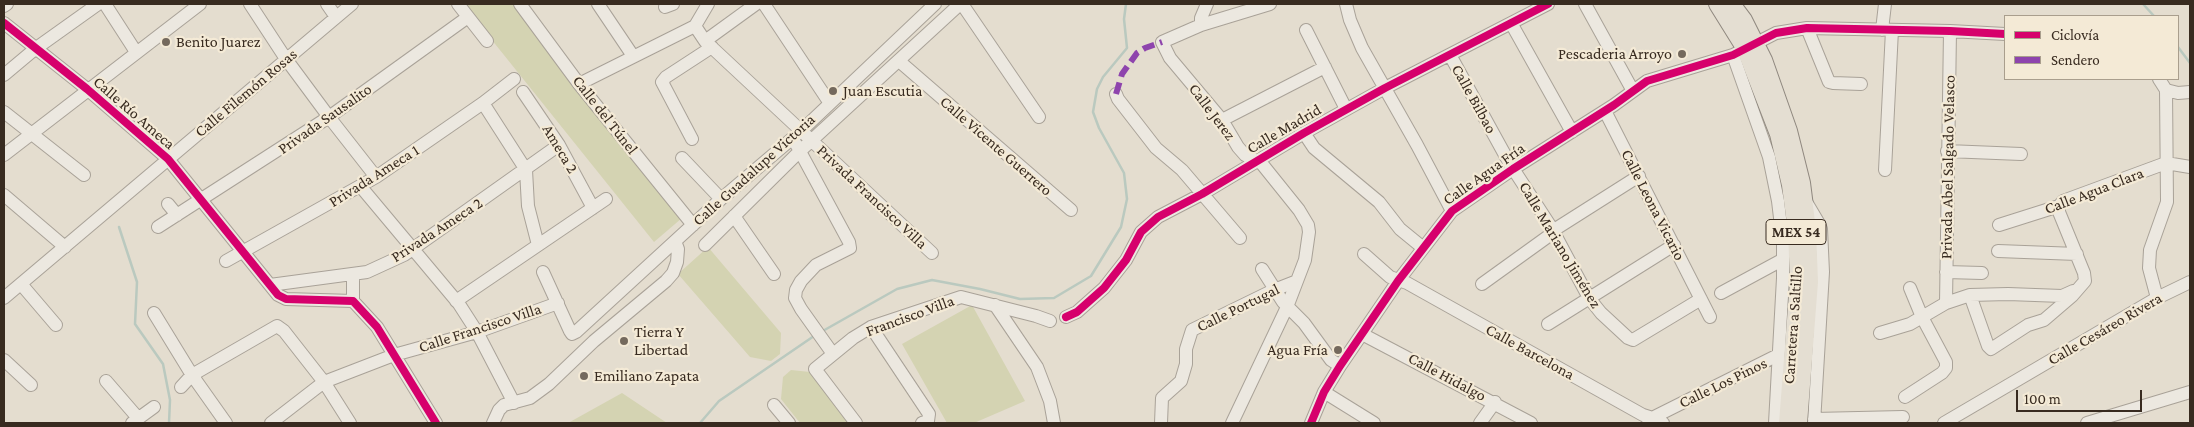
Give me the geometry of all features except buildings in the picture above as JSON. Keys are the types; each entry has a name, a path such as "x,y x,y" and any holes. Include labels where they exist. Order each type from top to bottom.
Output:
{"main road":[{"name":"Carretera a Saltillo","path":"1717,4 1745,49 1778,134 1790,185 1796,231 1798,282 1779,421"},
{"name":"Carretera a Saltillo","path":"1732,4 1744,20 1745,49"},
{"path":"1740,4 1744,20"},
{"name":"Carretera a Saltillo","path":"1745,49 1764,60 1789,131 1804,199 1808,230 1810,282 1809,422"}],"street":[{"path":"4,75 35,49 98,4"},
{"path":"106,4 136,52"},
{"path":"4,155 87,89 200,4"},
{"path":"250,4 286,59 328,117 376,177"},
{"path":"327,4 336,17"},
{"name":"Calle Filemón Rosas","path":"4,298 352,4"},
{"path":"458,4 487,41"},
{"name":"Calle del Túnel","path":"520,4 579,84 693,225"},
{"path":"598,4 633,56"},
{"path":"579,84 695,26 708,4"},
{"path":"692,139 662,82 756,4"},
{"path":"764,4 829,102"},
{"name":"Calle Guadalupe Victoria","path":"577,331 721,199 797,134 935,4"},
{"path":"961,4 1039,117"},
{"name":"Calle Guadalupe Victoria","path":"705,245 811,140 961,4"},
{"path":"1207,4 1201,18 1201,25 1263,5"},
{"path":"1346,4 1356,34 1452,211"},
{"name":"Calle Madrid","path":"1066,317 1077,312 1104,288 1126,260 1147,225 1158,217 1202,194 1346,109 1548,4"},
{"path":"1585,4 1633,91"},
{"path":"1885,4 1887,30 1885,170"},
{"name":"Privada Sausalito","path":"158,228 328,117 468,17"},
{"name":"Calle Río Ameca","path":"4,23 87,89 168,159 278,295 286,299 353,301"},
{"path":"1511,23 1572,132"},
{"name":"Calle Jerez","path":"1201,25 1162,42 1170,58 1222,120 1242,152 1264,166 1299,210 1308,225 1308,244 1297,281 1287,307 1232,423"},
{"path":"695,26 708,44"},
{"path":"1807,28 1829,82 1861,84"},
{"name":"Calle Agua Fría","path":"1312,423 1324,392 1340,366 1422,247 1452,211 1513,168 1605,111 1652,79 1745,49 1776,33 1807,28 2004,34"},
{"path":"1306,30 1346,109"},
{"name":"Privada Abel Salgado Velasco","path":"1946,303 1950,31"},
{"name":"Privada Francisco Villa","path":"708,44 790,120 797,134 811,140 932,253"},
{"path":"1745,49 1778,202 1782,260 1778,356 1779,421"},
{"name":"Calle Bilbao","path":"1450,55 1513,168"},
{"name":"Calle Vicente Guerrero","path":"899,61 1071,210"},
{"path":"1222,120 1325,67"},
{"name":"Privada Ameca 1","path":"226,261 361,187 483,103 514,79"},
{"path":"2157,298 2149,268 2150,250 2167,202 2166,90 2160,80"},
{"path":"2166,90 2178,94 2190,92"},
{"name":"Ameca 2","path":"523,92 559,145 593,208"},
{"path":"1116,94 1156,148 1182,170 1240,238"},
{"path":"483,103 526,170 528,206 538,246"},
{"name":"Calle Leona Vicario","path":"1605,111 1710,317"},
{"path":"4,112 84,175"},
{"path":"1304,133 1314,148 1379,202 1403,232 1422,247"},
{"path":"797,134 800,151 849,242 850,248 816,265 801,281 796,290 795,298 833,354"},
{"name":"Privada Ameca 2","path":"270,285 367,272 413,248 559,145"},
{"path":"1947,151 2021,154"},
{"path":"682,158 721,199"},
{"name":"Calle Agua Clara","path":"1999,226 2059,206 2063,201 2166,163 2190,167"},
{"name":"Calle Mariano Jiménez","path":"1513,168 1554,232 1589,298 1601,313 1631,340 1701,298"},
{"path":"1482,284 1554,232 1639,176"},
{"path":"361,187 456,301 477,332 514,403"},
{"path":"4,195 65,247"},
{"path":"456,301 606,199"},
{"path":"168,204 177,215"},
{"path":"1970,296 1988,346 1991,349 2028,325 2044,320 2053,314 2085,280 2077,254 2059,212 2059,206"},
{"path":"734,216 774,274"},
{"path":"493,423 499,410 504,405 530,398 549,384 594,341 673,273 678,249 675,242"},
{"path":"1548,324 1674,245"},
{"path":"1998,251 2077,254"},
{"name":"Calle Barcelona","path":"1364,254 1390,277 1407,283 1652,421"},
{"path":"1721,293 1782,260"},
{"path":"1262,269 1274,290 1287,307 1304,323 1331,360 1340,366"},
{"path":"543,272 558,303 577,331 594,341"},
{"path":"1946,272 1982,273"},
{"path":"352,274 353,301 377,327 436,423"},
{"name":"Calle Portugal","path":"1161,423 1162,398 1181,381 1186,362 1186,349 1192,330 1274,290 1297,281"},
{"name":"Calle Cesáreo Rivera","path":"1944,423 2157,298 2190,282"},
{"path":"21,284 56,325"},
{"path":"1880,333 1910,324 1946,303 1970,296 2008,294 2062,296 2080,286"},
{"path":"1905,397 1942,373 1946,368 1946,362 1910,288"},
{"name":"Francisco Villa","path":"856,423 815,369 871,328 961,297 1050,322"},
{"name":"Calle Francisco Villa","path":"271,423 324,382 394,355 477,332 558,303"},
{"path":"995,305 1037,367 1050,401 1054,423"},
{"path":"154,313 192,375 226,423"},
{"path":"181,387 192,375 277,326 284,331 324,382 350,423"},
{"path":"871,328 929,414 926,421"},
{"name":"Calle Hidalgo","path":"1362,334 1495,402 1531,423"},
{"name":"Calle Los Pinos","path":"1652,421 1778,356"},
{"path":"4,360 32,386"},
{"path":"106,381 135,420 154,407"},
{"path":"1324,392 1371,422"},
{"path":"2087,423 2190,392"},
{"path":"1480,423 1495,402"},
{"path":"774,405 789,423"},
{"path":"1809,422 1903,417"}],"green space":[{"path":"463,4 514,4 682,218 654,242"},
{"path":"708,247 781,333 780,354 771,361 750,357 678,274"},
{"path":"972,305 1025,401 974,423 947,423 902,344"},
{"path":"791,370 810,372 849,423 800,423 781,399 783,377"},
{"path":"622,393 667,423 568,423"}],"waterway":[{"path":"821,332 897,289 932,280 1020,299 1054,298 1091,276 1121,227 1127,199 1124,173 1099,128 1093,112 1097,89 1103,77 1127,48 1124,19 1126,4"},
{"path":"2143,4 2153,15"},
{"path":"2179,48 2190,63"},
{"path":"119,227 137,282 135,324 163,364 170,400 169,423"},
{"path":"700,423 719,401 814,336"}],"marked path":[{"path":"1116,94 1122,74 1137,53 1162,42"}],"cycle path":[{"path":"1066,317 1077,312 1104,288 1126,260 1141,232 1158,217 1202,194 1304,133 1385,88 1548,4"},
{"path":"4,23 87,89 168,159 278,295 286,299 353,301 377,327 436,423"},
{"path":"1311,423 1324,392 1340,366 1398,281 1452,211 1513,169 1614,105 1647,81 1733,55 1776,33 1807,28 2004,34"}],"place":[{"name":"Benito Juarez","path":"166,42"},
{"name":"Pescaderia Arroyo","path":"1682,54"},
{"name":"Juan Escutia","path":"833,91"},
{"name":"Tierra Y Libertad","path":"624,341"},
{"name":"Agua Fría","path":"1338,350"},
{"name":"Emiliano Zapata","path":"584,376"}]}
